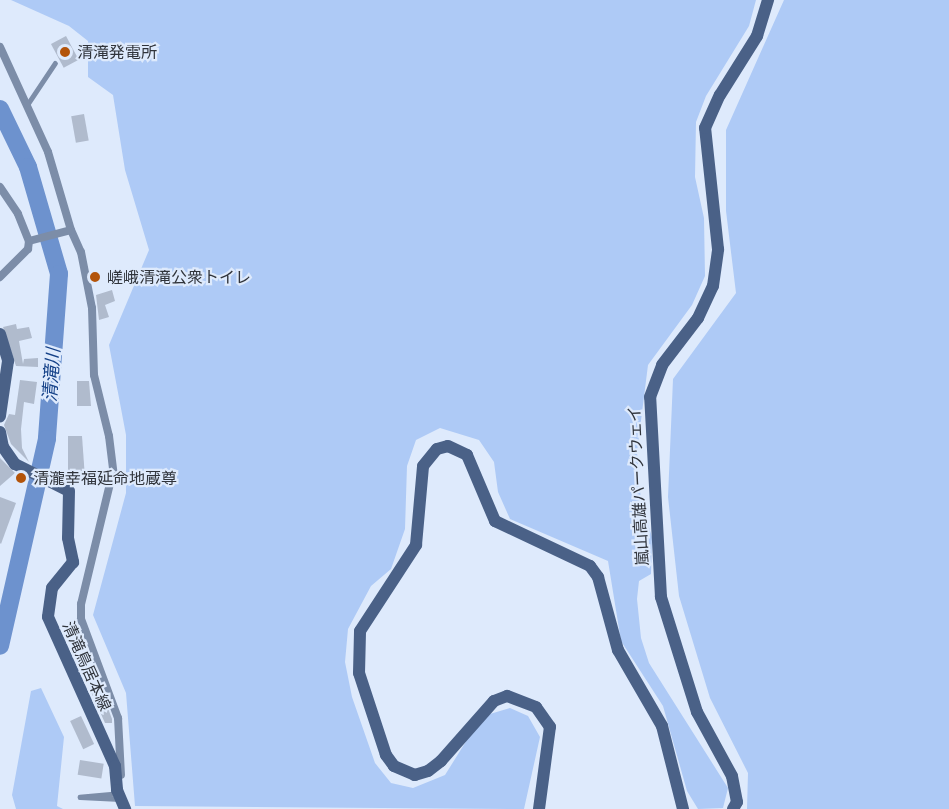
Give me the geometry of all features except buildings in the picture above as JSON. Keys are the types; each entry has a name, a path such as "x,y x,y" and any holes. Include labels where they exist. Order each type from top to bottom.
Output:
{"street":[{"name":"嵐山高雄パークウェイ","path":"733,809 737,802 732,776 698,712 661,597 650,397 662,365 698,318 713,286 718,249 705,128 720,95 757,36 768,0"},
{"path":"0,47 48,152 69,231 81,252 91,299 94,375 113,463 100,538 81,610 83,626 118,718 120,798"},
{"path":"0,187 18,213 30,241 28,249 0,277"},
{"path":"30,241 69,231"},
{"path":"0,416 8,372 3,344"},
{"name":"清滝鳥居本線","path":"0,432 8,456 28,471 62,486 70,495 68,538 73,562 52,588 48,617 115,766 120,798"},
{"path":"538,809 550,727 536,707 507,696 494,701 441,761 428,771 415,775 394,766 386,755 359,673 360,631 416,545 423,466 437,449 448,446 467,455 495,521 590,566 598,577 618,650 650,700 662,726 683,809"}],"lane":[{"path":"27,105 55,63"},
{"path":"120,798 80,797 120,798"}],"shaded area":[{"path":"11,0 756,0 749,26 706,96 696,122 695,177 704,218 705,276 692,305 648,365 637,452 641,502 652,537 651,574 639,581 637,599 641,638 649,663 728,788 723,808 698,809 687,791 663,706 621,641 608,561 510,519 498,492 494,462 479,440 440,428 416,440 407,466 405,529 391,569 371,586 348,629 345,662 352,697 375,763 391,783 413,788 445,775 470,735 490,714 510,708 528,716 540,737 524,809 135,806 126,693 93,615 126,493 126,435 109,345 149,250 125,170 113,95 88,77 88,41 69,26"},
{"path":"784,0 949,0 949,809 747,809 748,773 710,698 679,596 668,497 673,379 736,293 726,211 726,130"},
{"path":"41,688 64,737 57,806 63,809 16,809 12,795 31,691"}],"waterway":[{"name":"清滝川","path":"0,109 28,167 59,274 47,439 0,646"}],"place":[{"name":"清滝発電所","path":"65,52"},
{"name":"嵯峨清滝公衆トイレ","path":"95,277"},
{"name":"清瀧幸福延命地蔵尊","path":"21,478"}]}
